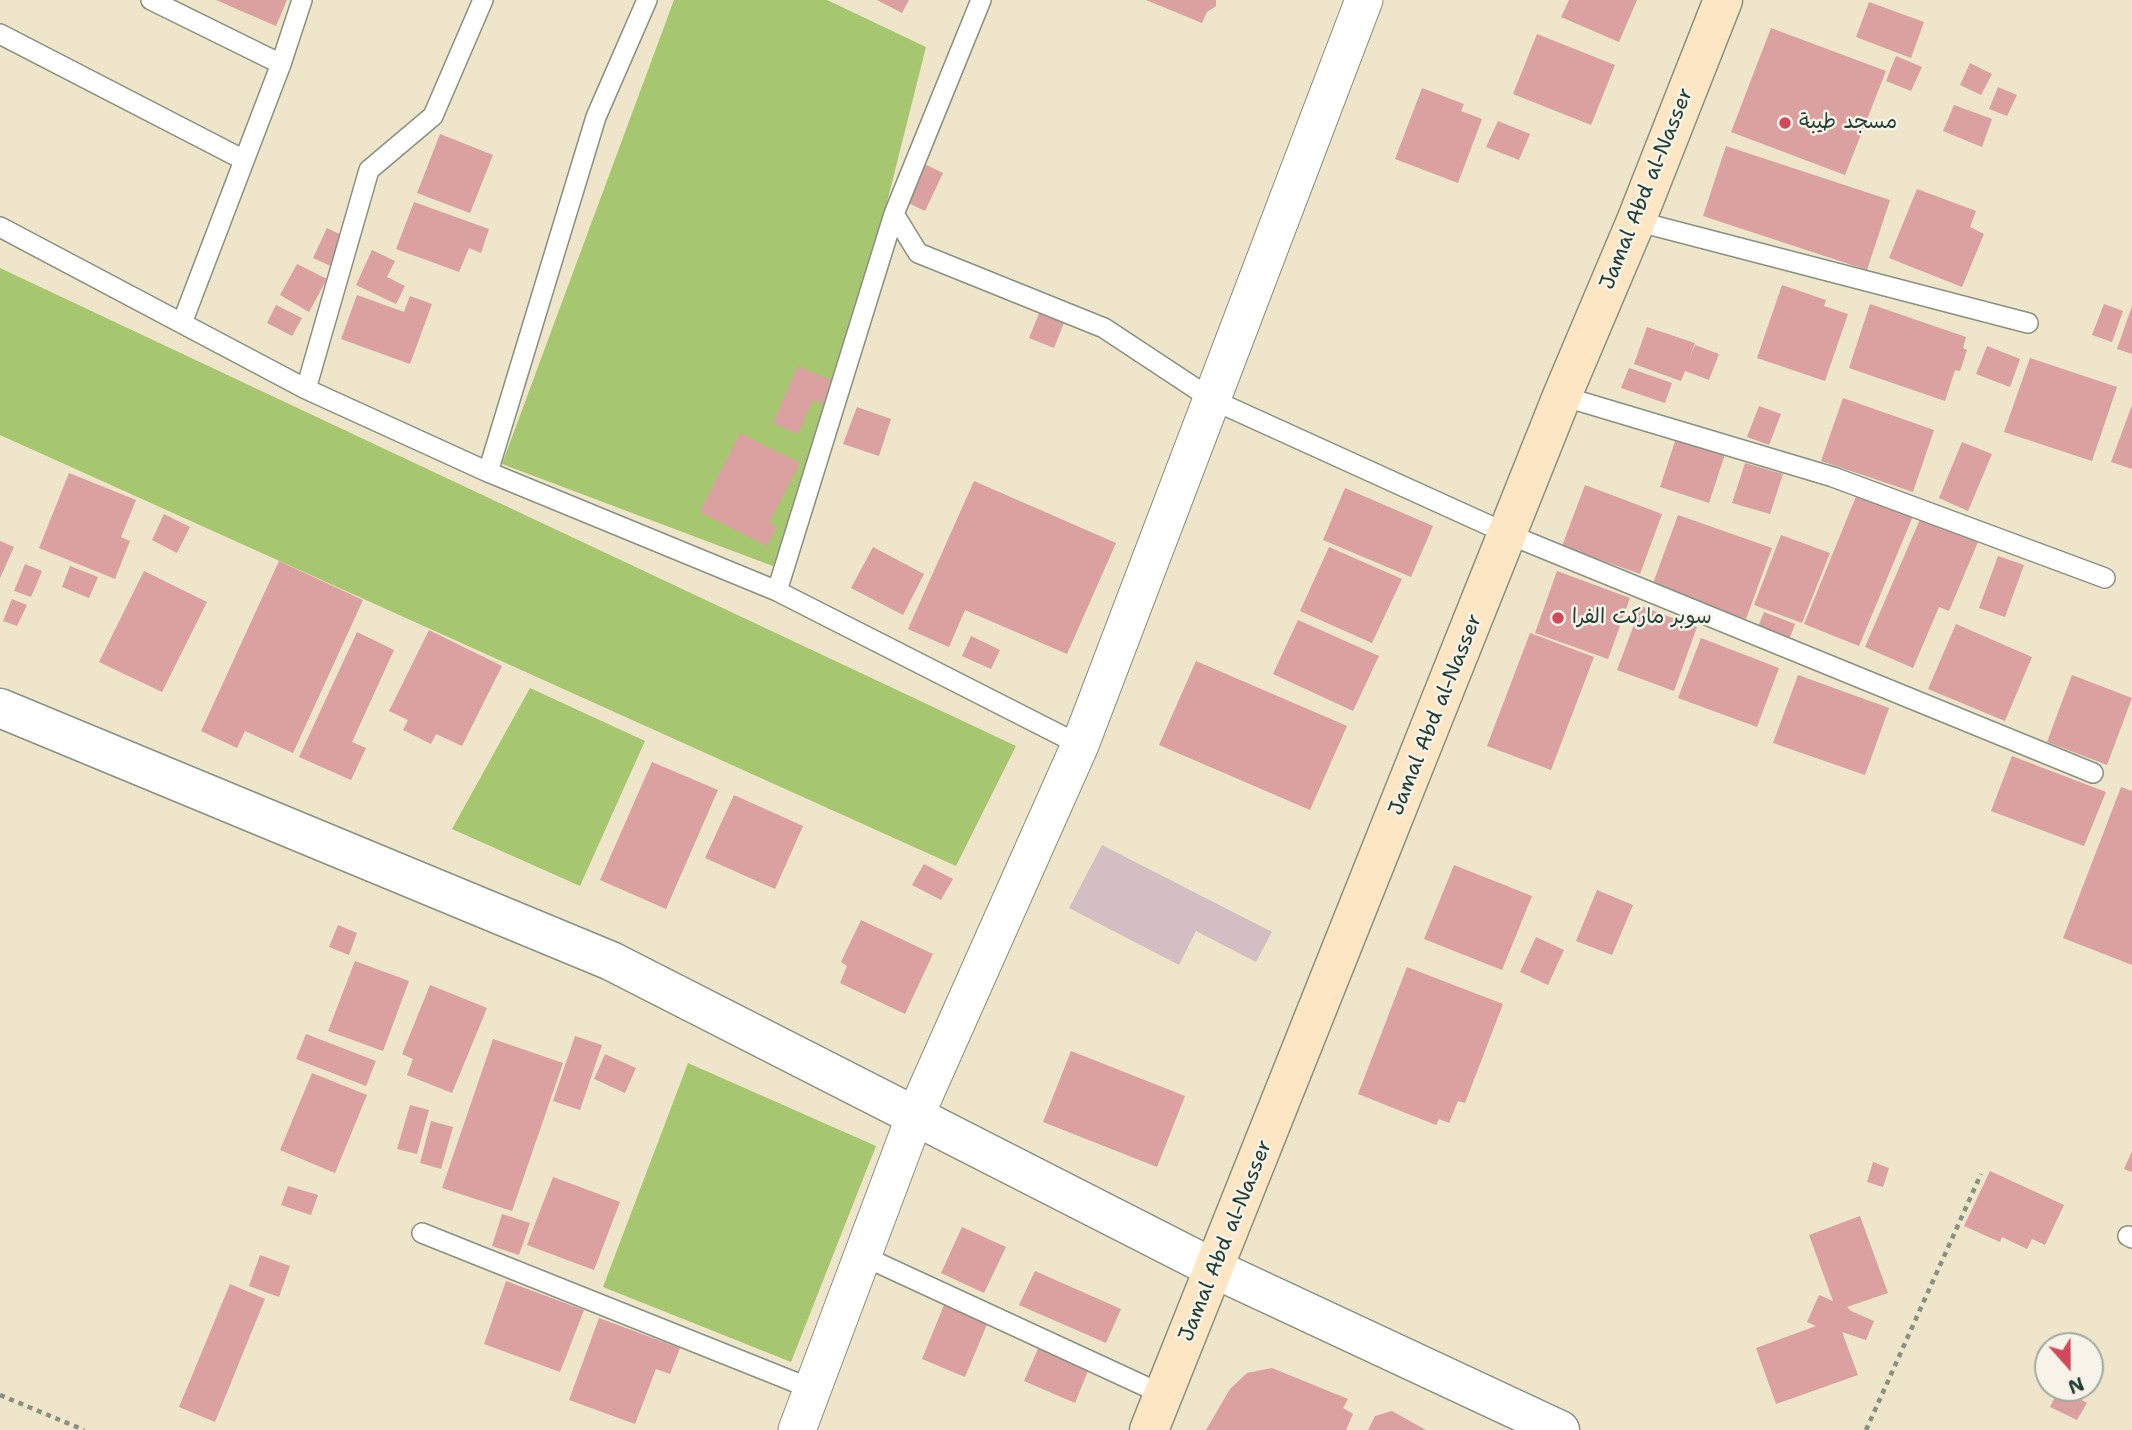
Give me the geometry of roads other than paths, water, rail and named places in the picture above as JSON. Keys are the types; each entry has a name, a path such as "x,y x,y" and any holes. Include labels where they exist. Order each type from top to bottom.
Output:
{"main road":[{"name":"Jamal Abd al-Nasser","path":"1149,1430 1723,0"}],"street":[{"path":"797,1430 915,1116 1080,745 1364,0"},
{"path":"0,708 611,961 1215,1269 1560,1430"}],"lane":[{"path":"151,0 281,64"},
{"path":"182,323 281,64 302,0"},
{"path":"306,389 369,170 433,116 483,0"},
{"path":"488,472 596,117 647,0"},
{"path":"776,591 894,214 981,0"},
{"path":"0,34 244,160"},
{"path":"894,214 918,253 1104,328 1213,400 1508,534 2093,773"},
{"path":"1636,221 2028,323"},
{"path":"0,227 306,389 488,472 776,591 1080,745"},
{"path":"1562,396 1833,477 2105,578"},
{"path":"422,1233 812,1389"},
{"path":"863,1256 1164,1395"}],"place":[{"name":"مسجد طيبة","path":"1785,123"},
{"name":"سوبر ماركت الفرا","path":"1558,618"}]}
